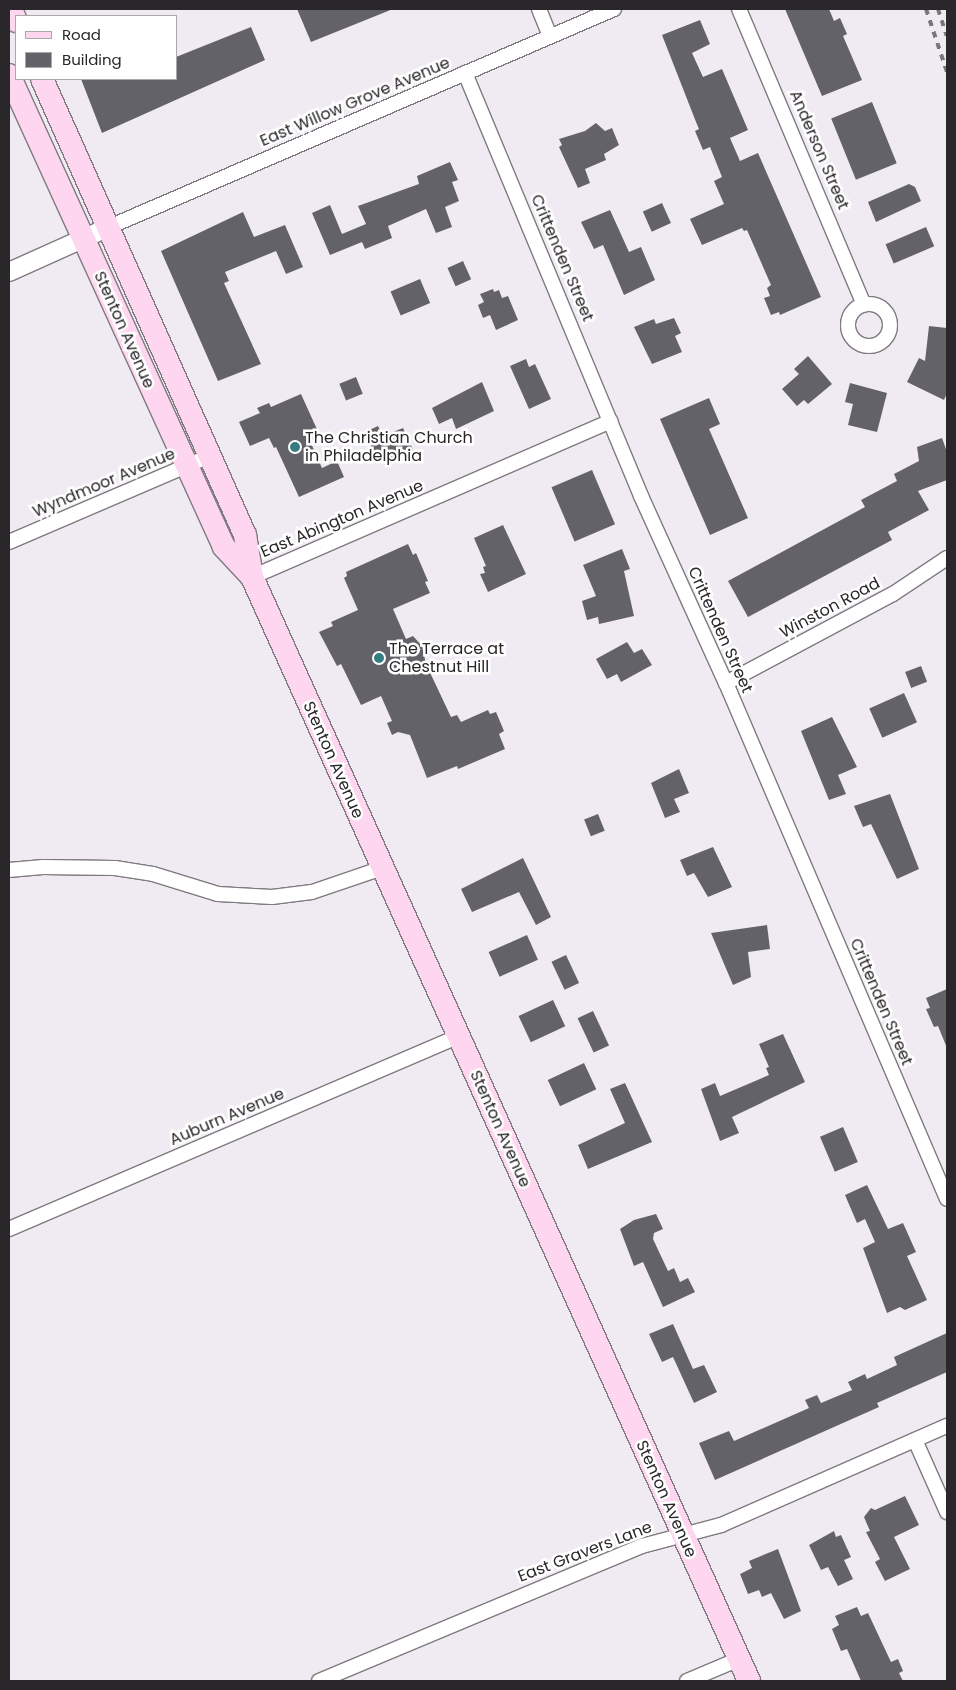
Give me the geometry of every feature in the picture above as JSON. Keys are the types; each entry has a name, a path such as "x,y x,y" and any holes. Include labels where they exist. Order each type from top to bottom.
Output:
{"main road":[{"name":"Stenton Avenue","path":"9,76 186,468 224,547 252,577"},
{"name":"Stenton Avenue","path":"42,80 212,455 246,535 252,577 749,1681"}],"street":[{"path":"538,9 550,36"},
{"name":"East Willow Grove Avenue","path":"109,227 614,9"},
{"name":"Anderson Street","path":"739,9 864,305"},
{"name":"Crittenden Street","path":"465,73 611,421 726,683 947,1199"},
{"path":"9,272 109,227"},
{"name":"East Abington Avenue","path":"252,577 611,421"},
{"name":"Wyndmoor Avenue","path":"9,542 186,468 212,455"},
{"name":"Winston Road","path":"726,683 893,594 947,558"},
{"path":"9,870 44,867 115,868 153,874 218,894 272,897 312,892 382,868"},
{"name":"Auburn Avenue","path":"9,1230 458,1038"},
{"name":"East Gravers Lane","path":"319,1681 642,1546 721,1525 947,1426"},
{"path":"915,1440 947,1512"},
{"path":"687,1681 739,1659"}],"building":[{"path":"297,9 393,9 311,42"},
{"path":"785,9 829,9 834,21 840,18 847,34 843,36 862,80 822,96"},
{"path":"700,20 710,44 692,53 703,77 722,69 748,130 730,138 740,161 758,153 821,297 780,315 779,312 771,315 764,298 770,296 767,288 771,285 747,230 744,231 742,228 702,245 690,219 724,204 714,181 722,177 710,147 703,150 695,131 699,129 662,35"},
{"path":"251,27 265,60 102,133 81,80 178,80 178,56"},
{"path":"872,102 897,163 856,180 831,118"},
{"path":"596,123 605,131 612,128 619,145 604,154 606,160 585,169 590,183 578,188 559,147 562,145 559,139 585,131"},
{"path":"450,162 458,180 452,182 459,201 445,207 452,227 436,233 426,209 388,226 392,238 365,249 362,242 330,255 312,213 330,205 342,234 366,224 358,206 419,184 417,176"},
{"path":"909,184 915,187 921,201 876,222 868,202"},
{"path":"662,203 671,223 652,232 643,212"},
{"path":"610,210 629,252 641,247 655,280 624,295 603,245 594,249 581,222"},
{"path":"243,212 254,237 285,225 303,267 286,274 276,251 225,272 229,281 224,283 261,364 218,381 161,251"},
{"path":"926,227 934,246 894,264 885,244"},
{"path":"463,261 471,279 456,286 447,268"},
{"path":"420,279 430,303 401,315 391,292"},
{"path":"493,289 494,292 499,290 502,298 508,296 518,320 496,330 490,315 483,318 478,305 484,302 480,294"},
{"path":"674,318 681,333 675,336 682,352 652,364 634,327 654,319 656,324"},
{"path":"929,326 947,328 947,393 944,400 907,382 919,358 925,361"},
{"path":"808,356 832,384 808,404 804,400 797,406 782,389 799,374 794,369"},
{"path":"526,359 529,367 535,364 551,399 529,409 510,366"},
{"path":"356,377 363,394 346,400 339,384"},
{"path":"482,382 494,411 456,429 452,418 439,424 432,408"},
{"path":"850,383 887,393 877,432 848,425 853,404 845,402"},
{"name":"The Christian Church in Philadelphia","path":"301,394 320,436 310,441 322,468 337,461 344,477 299,497 276,447 274,448 269,438 250,446 239,422 260,413 257,408 269,403 271,407"},
{"path":"709,398 720,424 709,429 748,518 710,535 660,419"},
{"path":"378,426 383,436 403,428 413,450 378,463 365,432"},
{"path":"942,438 947,452 947,480 918,491 929,510 888,532 892,540 748,617 728,581 865,507 861,500 897,481 894,474 919,461 917,447"},
{"path":"592,470 615,524 575,542 551,487"},
{"path":"503,525 526,574 488,592 480,574 485,573 483,567 486,566 474,538"},
{"name":"The Terrace at Chestnut Hill","path":"408,544 413,555 416,553 428,581 425,582 430,593 393,609 406,639 413,636 422,646 426,664 451,717 457,715 461,722 488,710 490,714 496,712 504,731 499,734 505,749 458,769 457,766 427,778 410,735 398,732 392,735 387,723 392,721 381,696 361,705 341,664 337,666 319,632 333,626 331,622 358,610 344,578 347,576 346,572"},
{"path":"622,549 630,569 624,571 634,616 599,624 598,617 587,620 582,601 596,596 583,565"},
{"path":"627,642 634,653 642,649 652,665 621,682 617,674 607,679 596,659"},
{"path":"921,666 927,682 911,688 905,672"},
{"path":"904,693 917,722 882,738 869,708"},
{"path":"832,717 857,767 838,775 846,794 829,800 801,731"},
{"path":"679,769 689,793 674,799 680,812 665,818 651,783"},
{"path":"890,794 919,869 897,879 871,824 863,827 854,806"},
{"path":"598,814 605,831 591,836 584,820"},
{"path":"713,847 732,887 708,897 694,873 687,876 680,860"},
{"path":"523,858 551,917 536,925 519,892 472,912 461,889"},
{"path":"767,925 770,949 748,952 751,977 733,985 711,933"},
{"path":"527,935 538,960 500,977 489,952"},
{"path":"566,955 579,983 565,990 551,962"},
{"path":"947,989 947,1048 938,1026 934,1027 926,1009 930,1008 926,998"},
{"path":"553,1000 565,1026 531,1042 519,1016"},
{"path":"593,1011 609,1045 594,1053 578,1018"},
{"path":"783,1034 805,1082 732,1117 739,1133 720,1141 701,1089 715,1083 720,1096 769,1075 766,1068 769,1067 759,1044"},
{"path":"584,1063 596,1089 560,1106 548,1080"},
{"path":"625,1083 652,1142 588,1169 578,1145 625,1123 610,1089"},
{"path":"843,1127 858,1162 835,1172 820,1137"},
{"path":"867,1185 888,1229 903,1223 916,1252 907,1256 927,1300 905,1310 900,1307 887,1313 863,1248 875,1242 865,1219 857,1223 845,1195"},
{"path":"656,1214 663,1229 654,1233 653,1239 668,1271 674,1268 680,1282 688,1278 695,1292 663,1307 643,1262 634,1266 620,1229 634,1220"},
{"path":"673,1324 693,1369 704,1365 717,1392 694,1403 673,1357 662,1362 649,1334"},
{"path":"947,1333 947,1372 877,1403 879,1407 715,1480 699,1443 729,1431 734,1441 809,1408 805,1400 817,1395 821,1403 852,1390 848,1382 865,1374 867,1379 897,1365 894,1357"},
{"path":"905,1496 919,1525 894,1537 910,1569 885,1581 875,1562 880,1559 866,1532 870,1531 864,1517 871,1508 875,1510"},
{"path":"834,1531 836,1537 841,1535 851,1557 844,1560 853,1579 838,1586 828,1567 821,1570 809,1545"},
{"path":"778,1549 801,1611 784,1619 771,1593 762,1597 759,1590 748,1594 740,1574 752,1568 749,1561"},
{"path":"857,1607 861,1616 868,1613 891,1662 898,1659 903,1671 899,1673 903,1681 861,1681 847,1649 841,1651 832,1629 839,1625 835,1616"}],"railway":[{"path":"926,9 947,72"},
{"path":"938,9 947,36"}],"place":[{"name":"The Christian Church in Philadelphia","path":"295,447"},
{"name":"The Terrace at Chestnut Hill","path":"379,658"}]}
